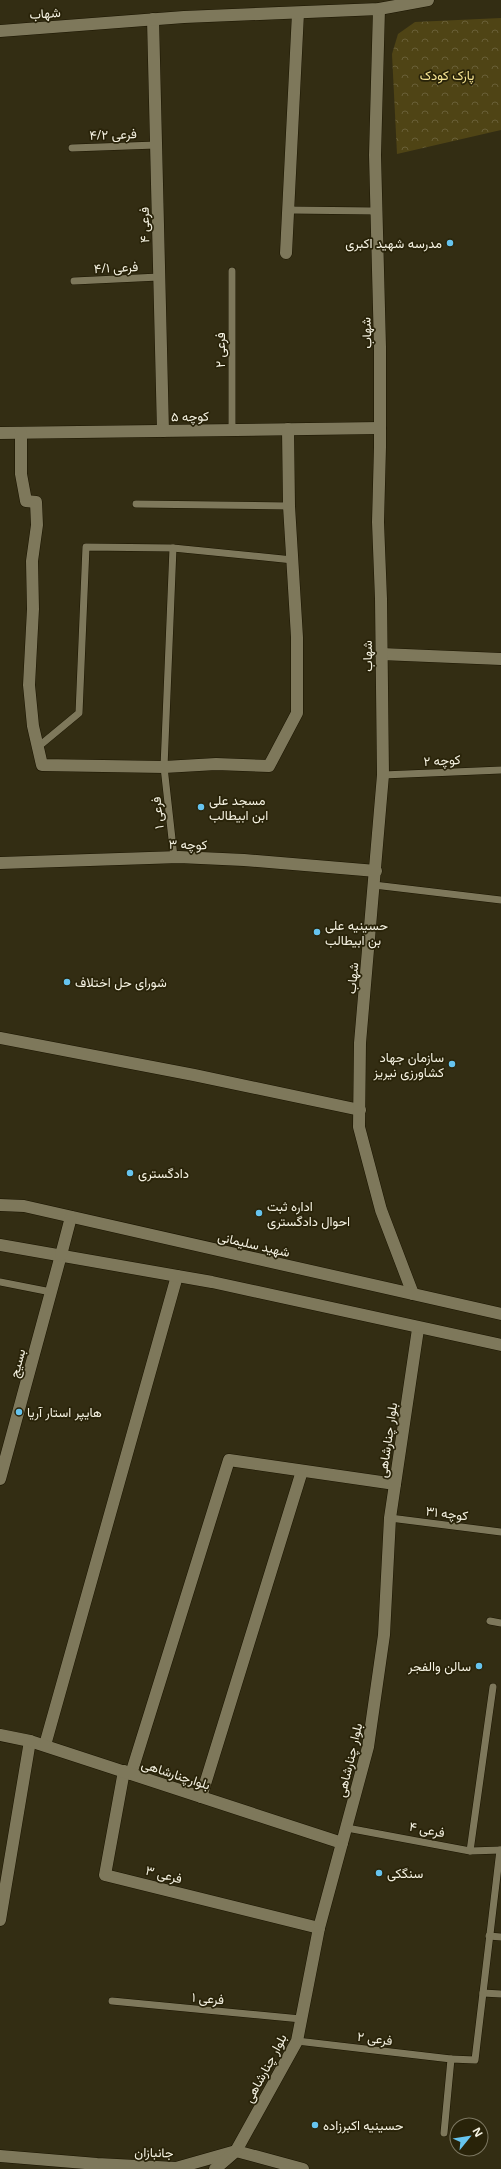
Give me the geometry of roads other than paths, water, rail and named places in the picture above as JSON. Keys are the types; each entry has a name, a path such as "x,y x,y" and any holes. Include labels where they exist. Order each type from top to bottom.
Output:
{"street":[{"name":"شهاب","path":"0,31 153,19 379,9 428,0"},
{"name":"شهاب","path":"379,9 375,156 380,347 378,522 383,775 360,1043 359,1126 381,1210 413,1294"},
{"path":"286,253 298,13"},
{"name":"فرعی ۴","path":"153,19 163,431"},
{"name":"کوچه ۵","path":"0,433 380,428"},
{"path":"21,433 21,474 26,500 36,502 37,525 32,561 33,609 28,685 33,726 42,765 164,767 216,764 269,766 297,714 293,560 289,506 288,429"},
{"path":"381,654 501,659"},
{"name":"کوچه ۳","path":"0,863 174,857 244,860 376,870"},
{"path":"0,1038 194,1075 360,1110"},
{"name":"شهید سلیمانی","path":"0,1205 24,1206 501,1314"},
{"name":"بسیج","path":"0,1478 71,1217"},
{"path":"0,1245 177,1276 501,1345"},
{"path":"44,1746 177,1276"},
{"name":"بلوار چنارشاهی","path":"215,2169 236,2151 297,2041 319,1928 342,1843 348,1828 368,1747 384,1635 390,1518 418,1328"},
{"path":"128,1773 229,1460 395,1484"},
{"path":"201,1796 302,1471"},
{"name":"بلوارچنارشاهی","path":"0,1735 30,1741 342,1843"},
{"path":"0,1920 30,1741"},
{"name":"فرعی ۳","path":"128,1773 105,1875 319,1928"},
{"path":"236,2151 303,2169"},
{"name":"جانبازان","path":"0,2156 175,2169 236,2151"}],"lane":[{"name":"فرعی ۴/۲","path":"72,148 156,144"},
{"path":"288,210 376,211"},
{"name":"فرعی ۲","path":"232,271 232,430"},
{"name":"فرعی ۴/۱","path":"74,281 159,277"},
{"path":"136,504 289,506"},
{"path":"38,747 79,712 86,547 173,548 293,560"},
{"name":"فرعی ۱","path":"173,548 164,767 174,857"},
{"name":"کوچه ۲","path":"383,775 501,770"},
{"path":"0,863 0,869"},
{"path":"374,885 501,900"},
{"path":"0,1282 51,1292"},
{"name":"کوچه ۳۱","path":"390,1518 501,1532"},
{"path":"490,1621 501,1623"},
{"path":"470,1852 493,1687"},
{"name":"فرعی ۴","path":"348,1828 470,1852 500,1850"},
{"path":"500,1850 483,1993 501,1994"},
{"path":"489,1936 501,1937"},
{"name":"فرعی ۲","path":"297,2041 451,2059 475,2060 483,1993"},
{"name":"فرعی ۱","path":"112,2001 301,2019"},
{"path":"444,2133 451,2059"}],"place":[{"name":"مدرسه شهید اکبری","path":"450,243"},
{"name":"مسجد علی ابن ابیطالب","path":"201,807"},
{"name":"حسینیه علی بن ابیطالب","path":"317,932"},
{"name":"شورای حل اختلاف","path":"67,982"},
{"name":"سازمان جهاد کشاورزی نیریز","path":"452,1064"},
{"name":"دادگستری","path":"130,1173"},
{"name":"اداره ثبت احوال دادگستری","path":"259,1213"},
{"name":"هایپر استار آریا","path":"19,1412"},
{"name":"سالن والفجر","path":"479,1666"},
{"name":"سنگکی","path":"379,1873"},
{"name":"حسینیه اکبرزاده","path":"315,2125"}],"park label":[{"name":"پارک کودک","path":"447,75"}]}
